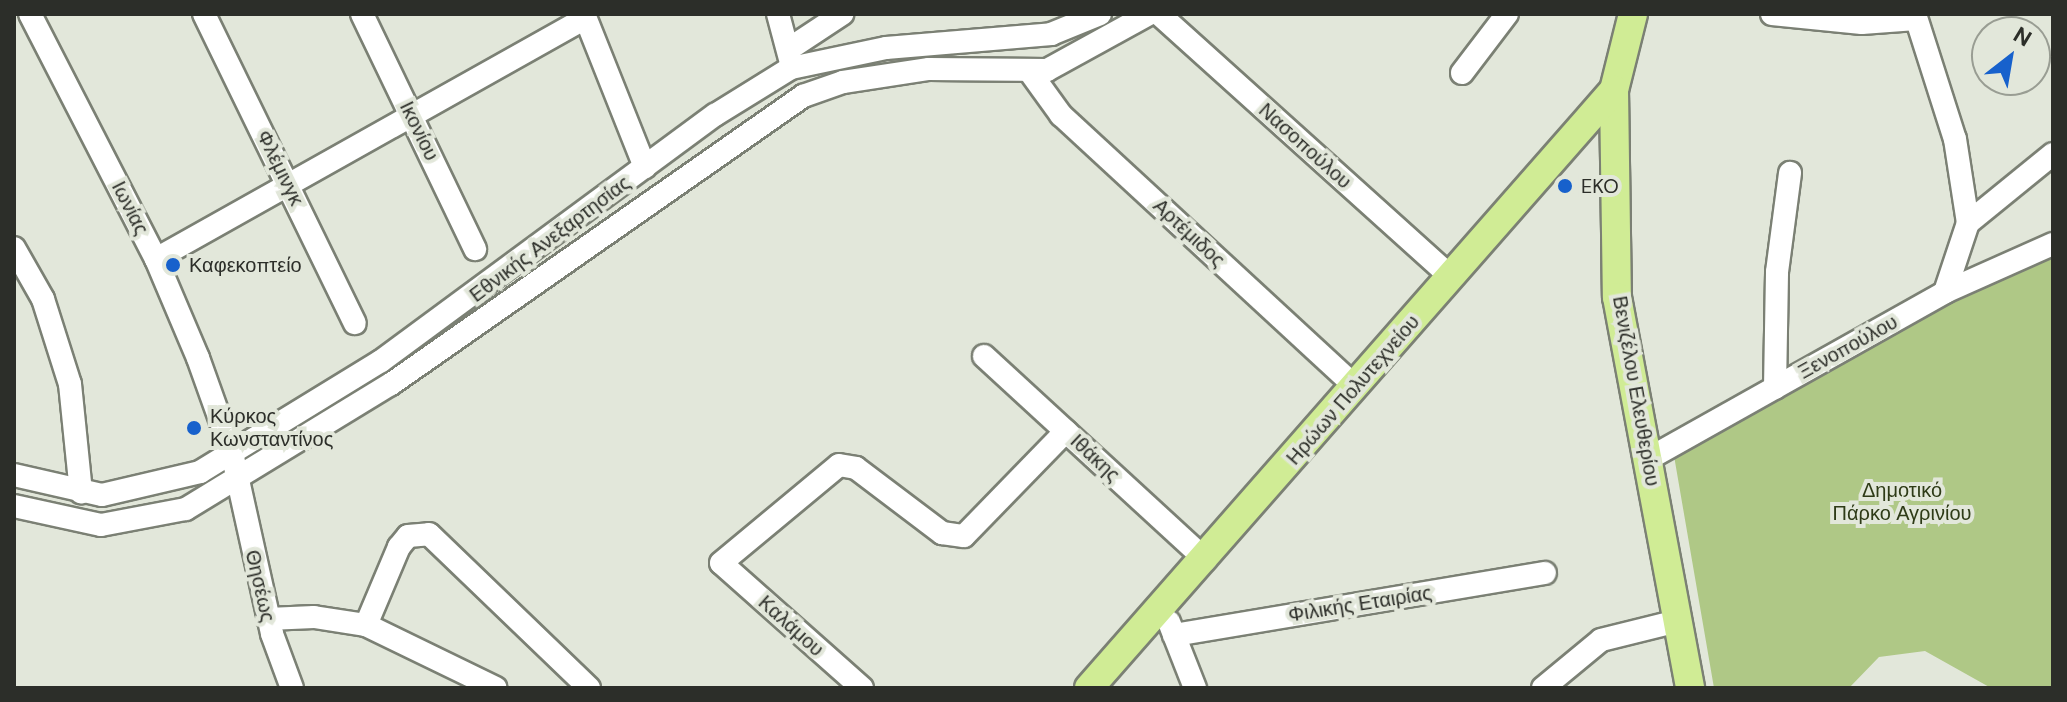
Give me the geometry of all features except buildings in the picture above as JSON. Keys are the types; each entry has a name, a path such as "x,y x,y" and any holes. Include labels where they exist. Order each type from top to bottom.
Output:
{"main road":[{"path":"1614,90 1633,14"},
{"name":"Ηρώων Πολυτεχνείου","path":"1089,688 1169,622 1206,560 1614,90"},
{"name":"Βενιζέλου Ελευθερίου","path":"1614,90 1617,297 1690,688"}],"street":[{"name":"Ιωνίας","path":"30,14 156,259 232,453 238,481"},
{"name":"Φλέμινγκ","path":"204,14 355,323"},
{"name":"Ικονίου","path":"362,14 475,249"},
{"path":"778,14 790,59 842,14"},
{"name":"Εθνικής Ανεξαρτησίας","path":"14,475 81,492 161,486 232,453 459,307 790,59 1051,34 1100,14"},
{"path":"14,506 78,522 133,523 186,509 238,481 391,384 803,96 843,82 929,69 1030,72 1070,63 1149,14"},
{"name":"Νασοπούλου","path":"1159,14 1451,277"},
{"path":"1462,73 1507,14"},
{"path":"1772,14 1862,23 1915,16 1955,139 1968,223 1945,292"},
{"path":"156,259 290,188 411,114 584,16 645,167"},
{"name":"Αρτέμιδος","path":"1030,72 1061,115 1356,387"},
{"path":"1968,223 2053,154"},
{"path":"1775,388 1777,272 1790,173"},
{"name":"Ξενοπούλου","path":"1648,459 1945,292 2053,244"},
{"path":"14,248 43,299 70,384 81,492"},
{"name":"Ιθάκης","path":"984,356 1206,560"},
{"name":"Καλάμου","path":"862,688 721,563 839,465 856,468 942,533 964,536 1066,431"},
{"name":"Θησέως","path":"238,481 268,619 292,688"},
{"path":"366,625 399,547 408,536 429,534 589,688"},
{"name":"Φιλικής Εταιρίας","path":"1169,622 1545,573"},
{"path":"268,619 314,617 366,625 496,688"},
{"path":"1543,688 1601,640 1678,621"},
{"path":"1169,622 1195,688"}],"green space":[{"name":"Δημοτικό Πάρκο Αγρινίου","path":"2053,257 2053,688 1991,688 1925,651 1879,657 1849,688 1714,688 1673,450 1953,301"}],"place":[{"name":"EKO","path":"1565,186"},
{"name":"Καφεκοπτείο","path":"173,265"},
{"name":"Κύρκος Κωνσταντίνος","path":"194,428"}]}
